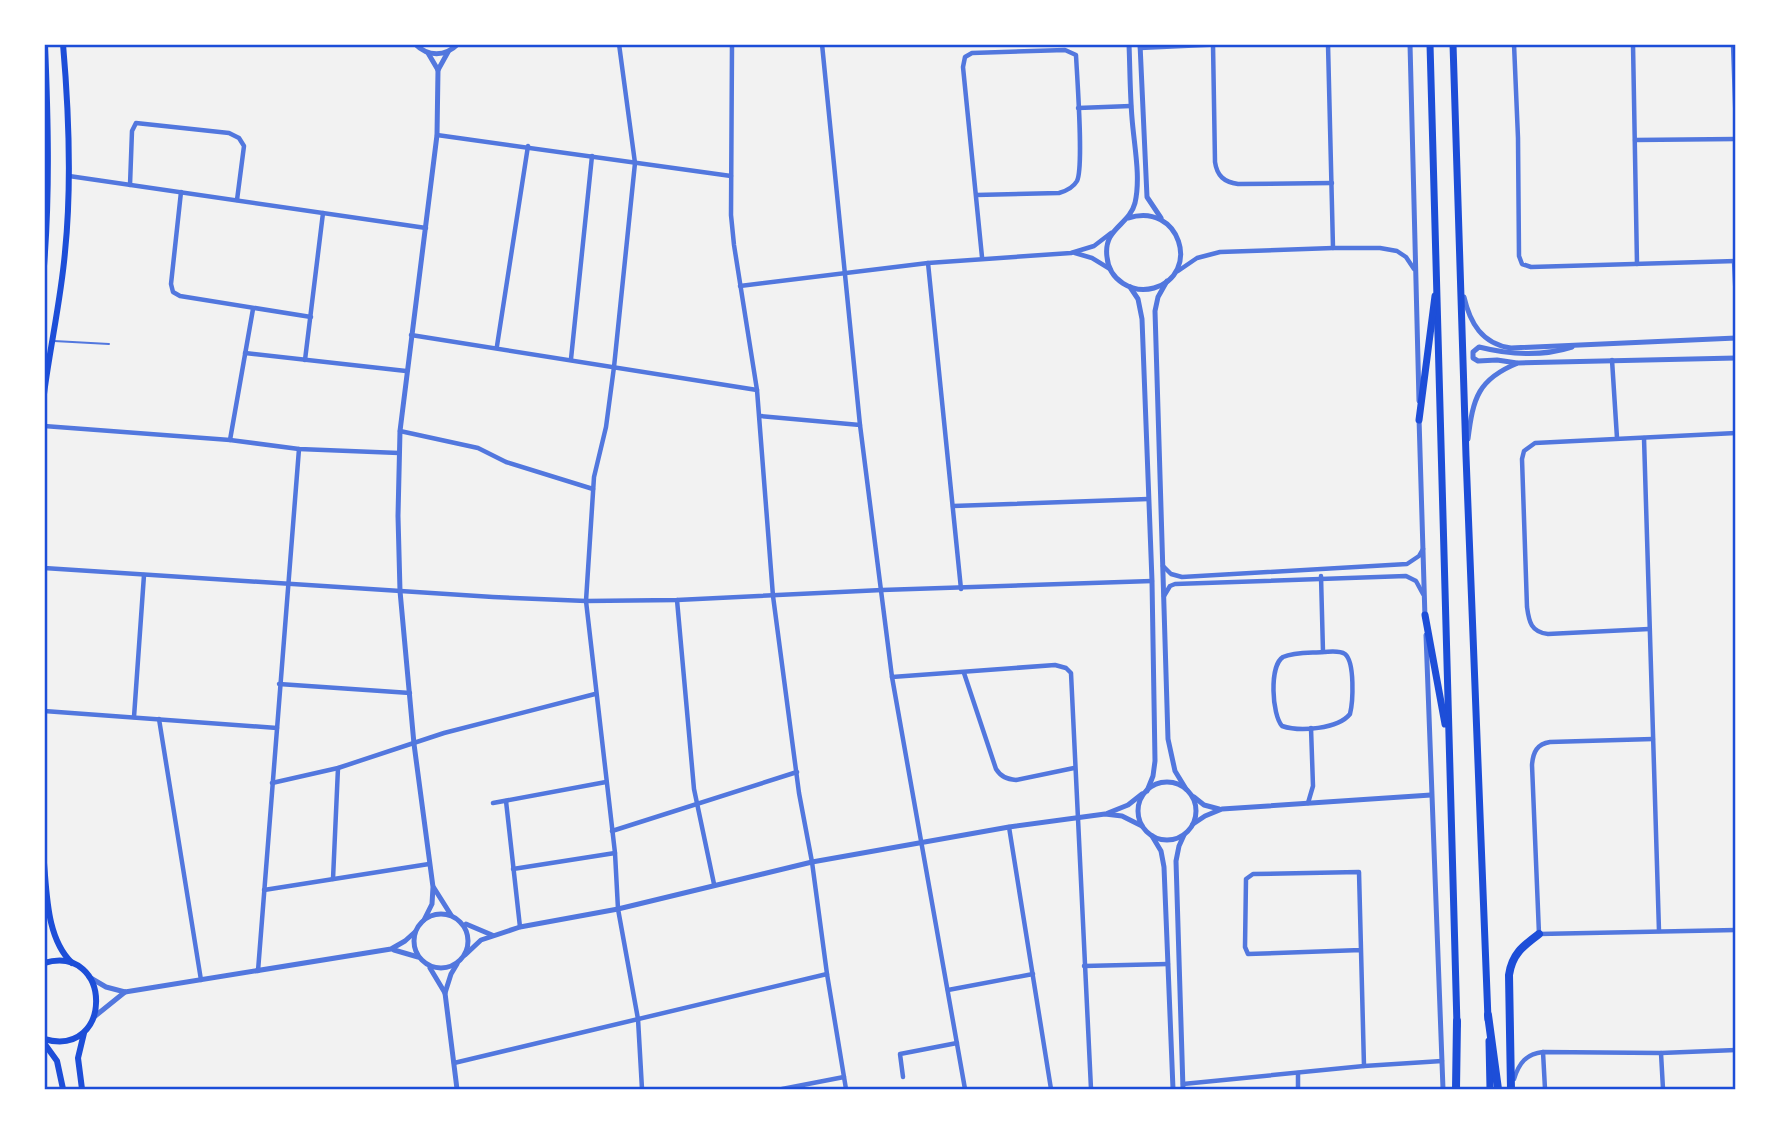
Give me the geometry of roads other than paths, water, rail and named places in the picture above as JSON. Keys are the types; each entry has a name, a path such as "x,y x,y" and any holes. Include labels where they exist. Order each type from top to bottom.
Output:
{"highway":[{"path":"1430,44 1458,1089"},
{"path":"1453,44 1490,1089"},
{"path":"1419,420 1437,275"},
{"path":"1425,615 1450,749"},
{"path":"1511,1088 1511,963 1516,953 1539,934"},
{"path":"1488,1015 1498,1089"}],"main road":[{"path":"44,266 50,145 45,44"},
{"path":"44,394 64,263 69,176 68,106 63,44"},
{"path":"44,863 58,945 73,964 89,977 97,996 94,1017 85,1030 78,1058 82,1089"},
{"path":"44,963 58,961 73,964"},
{"path":"44,1041 66,1041 85,1030"},
{"path":"44,1041 57,1062 63,1089"}],"street":[{"path":"415,44 428,53 438,70"},
{"path":"428,53 447,52 458,44"},
{"path":"619,44 635,163 614,367 606,427 593,489 586,601 615,853 618,909 638,1019 642,1089"},
{"path":"732,44 730,215 760,415 773,596 846,1089"},
{"path":"822,44 860,425 892,677 965,1089"},
{"path":"1128,219 1136,200 1137,183 1129,44"},
{"path":"1213,44 1215,162 1219,175 1238,184 1332,183"},
{"path":"1193,824 1196,810 1175,771 1168,738 1155,311 1158,297 1178,265 1180,247 1173,229 1154,210 1147,197 1140,46 1226,44"},
{"path":"1328,44 1334,248"},
{"path":"1410,44 1425,615 1443,1089"},
{"path":"1514,44 1519,256 1522,264 1531,267 1735,261 1736,302"},
{"path":"1633,44 1637,264"},
{"path":"1733,44 1736,130"},
{"path":"976,195 1059,193 1073,186 1080,171 1076,55 1071,51 972,53 965,57 963,67 982,257"},
{"path":"89,977 106,987 125,992 391,949 405,942 415,932 432,904 433,887 414,744 400,591 399,453 406,371 437,135 438,70 447,52"},
{"path":"1078,108 1131,106"},
{"path":"130,185 132,131 135,124 229,133 239,138 244,146 237,201"},
{"path":"437,135 730,176"},
{"path":"1635,140 1736,139"},
{"path":"496,346 528,146"},
{"path":"571,359 592,156"},
{"path":"69,176 426,228"},
{"path":"181,192 171,284 173,292 180,296 311,317"},
{"path":"305,360 323,213"},
{"path":"740,286 928,262 1071,253 1094,246 1128,219 1150,215 1163,221"},
{"path":"1110,270 1106,249 1114,230"},
{"path":"1071,253 1092,258 1130,287 1149,289 1170,279 1184,265 1197,258 1220,251 1380,248 1397,251 1406,257 1416,272"},
{"path":"928,262 961,589"},
{"path":"1130,287 1138,299 1142,319 1152,582 1155,761 1138,813 1142,826"},
{"path":"1461,288 1475,327 1483,337 1495,344 1511,348 1736,338"},
{"path":"230,440 253,309"},
{"path":"411,335 496,346 757,390"},
{"path":"1582,344 1554,353 1514,354 1479,347 1473,352 1478,361 1518,363 1736,358"},
{"path":"245,353 406,371"},
{"path":"1612,360 1616,438"},
{"path":"1466,456 1473,411 1483,386 1500,370 1518,363"},
{"path":"760,415 860,425"},
{"path":"44,426 230,440 299,449 399,453"},
{"path":"400,431 478,448 506,462 593,489"},
{"path":"1649,629 1548,634 1534,629 1528,620 1522,462 1524,451 1535,443 1736,433"},
{"path":"1644,438 1659,931"},
{"path":"258,971 299,449"},
{"path":"953,506 1148,499"},
{"path":"1163,566 1166,571 1182,577 1407,564 1419,556 1423,548"},
{"path":"44,568 586,601 1152,582"},
{"path":"1321,569 1323,652"},
{"path":"134,718 144,575"},
{"path":"1164,597 1170,586 1175,584 1406,576 1416,581 1425,597"},
{"path":"677,600 696,804 714,884"},
{"path":"1341,652 1350,662 1351,710 1346,719 1311,728 1286,727 1279,723 1276,717 1274,674 1277,663 1282,658 1341,652"},
{"path":"892,677 1055,665 1069,670 1073,682 1074,768 1091,1089"},
{"path":"964,673 996,769 1003,777 1021,779 1074,768"},
{"path":"279,684 410,693"},
{"path":"272,783 338,768 444,733 596,694"},
{"path":"44,711 277,727"},
{"path":"159,719 201,980"},
{"path":"1308,803 1313,786 1311,728"},
{"path":"1653,739 1550,742 1543,743 1535,751 1532,765 1539,934 1736,930"},
{"path":"333,879 338,768"},
{"path":"612,831 797,772"},
{"path":"493,803 606,782"},
{"path":"445,993 451,974 460,961 476,944 492,935 520,927 618,909 812,862 1009,827 1105,814 1123,808 1154,785 1164,782 1178,784 1204,805 1222,809 1431,795"},
{"path":"506,801 520,927"},
{"path":"1222,809 1193,824 1184,835 1176,861 1183,1087 1364,1066 1442,1061"},
{"path":"1105,814 1122,816 1142,826 1161,851 1164,867 1173,1089"},
{"path":"1009,827 1051,1089"},
{"path":"1152,836 1166,841 1184,835"},
{"path":"513,869 615,853"},
{"path":"264,890 429,864"},
{"path":"1361,950 1248,954 1245,947 1245,885 1249,876 1359,872 1364,1066"},
{"path":"433,887 451,915"},
{"path":"424,920 435,914 451,915 472,928 492,935"},
{"path":"458,919 464,925 469,940 465,955"},
{"path":"415,932 414,941 420,959"},
{"path":"391,949 420,959 438,978 445,993 457,1089"},
{"path":"428,965 444,968 460,961"},
{"path":"1084,966 1168,964"},
{"path":"454,1063 827,974"},
{"path":"948,990 1033,974"},
{"path":"94,1017 125,992"},
{"path":"903,1077 900,1054 957,1043"},
{"path":"1511,1088 1524,1059 1543,1052 1661,1053 1736,1050"},
{"path":"1543,1052 1545,1089"},
{"path":"1661,1053 1663,1089"},
{"path":"1298,1073 1298,1089"},
{"path":"782,1089 844,1077"}],"lane":[{"path":"51,341 109,344"}]}
